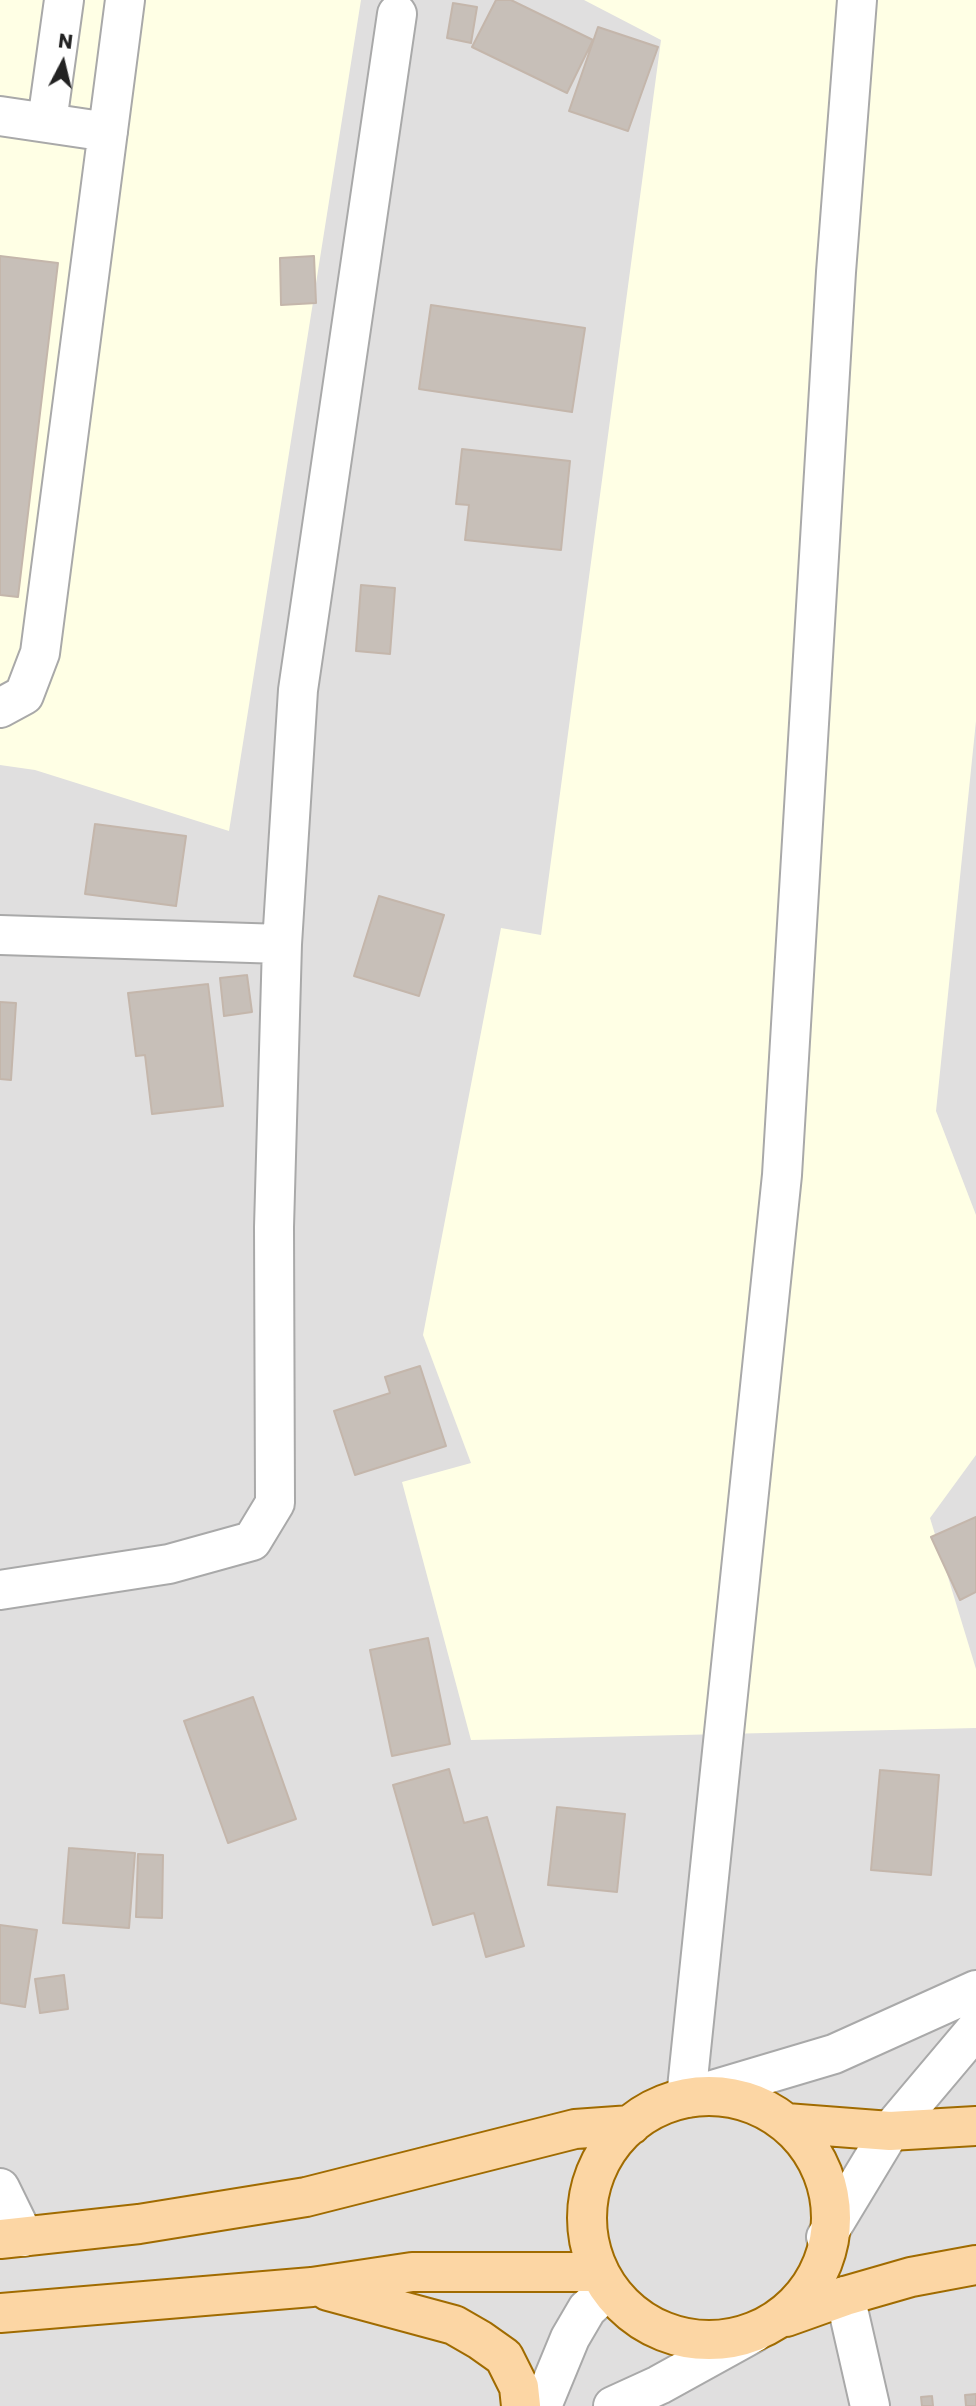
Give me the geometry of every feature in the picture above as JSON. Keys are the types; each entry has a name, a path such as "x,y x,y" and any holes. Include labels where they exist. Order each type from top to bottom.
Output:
{"main road":[{"path":"766,2326 804,2296 824,2266 831,2200 823,2171 807,2144 786,2123 748,2102 706,2096 685,2098 660,2106 618,2136 602,2157 591,2181 587,2233 604,2280 620,2303 640,2320 663,2332 694,2340 725,2340 766,2326 845,2296 911,2277 976,2265"},
{"path":"786,2123 890,2132 976,2126"},
{"path":"12,2238 139,2224 306,2197 575,2129 631,2125"},
{"path":"0,2313 312,2287 412,2272 604,2280"},
{"path":"312,2287 454,2325 503,2357 519,2387 521,2406"}],"street":[{"path":"47,122 64,0"},
{"path":"0,708 24,695 40,653 125,0"},
{"path":"857,0 836,272 782,1175 685,2098 834,2054 976,1990"},
{"path":"0,1590 169,1564 252,1541 275,1503 274,1227 282,944 298,690 397,14"},
{"path":"0,116 108,132"},
{"path":"0,935 282,944"},
{"path":"826,2237 890,2132 976,2029"},
{"path":"0,2188 12,2238"},
{"path":"542,2406 570,2338 604,2280"},
{"path":"845,2296 870,2406"},
{"path":"613,2406 659,2385 766,2326"}],"shaded area":[{"path":"0,0 976,0 976,2406 0,2406"},
{"path":"0,0 361,0 229,831 35,770 0,765"},
{"path":"584,0 976,0 976,721 936,1111 976,1215 976,1455 930,1518 976,1669 976,1728 471,1740 402,1482 471,1463 423,1335 501,928 541,935 661,40"}],"building":[{"path":"496,0 511,0 593,40 567,93 472,47"},
{"path":"453,3 477,7 471,43 447,38"},
{"path":"598,27 658,47 628,131 569,111"},
{"path":"0,256 58,263 18,597 0,595"},
{"path":"314,256 316,303 281,305 280,258"},
{"path":"431,305 585,328 572,412 419,389"},
{"path":"462,449 570,461 561,550 465,540 469,505 456,504"},
{"path":"361,585 395,588 390,654 356,651"},
{"path":"95,824 186,836 176,906 85,894"},
{"path":"379,896 444,915 419,996 354,976"},
{"path":"247,975 252,1012 224,1016 220,978"},
{"path":"208,984 223,1106 152,1114 145,1055 136,1056 128,993"},
{"path":"0,1002 16,1003 11,1080 0,1079"},
{"path":"420,1366 446,1446 355,1475 334,1411 390,1393 385,1377"},
{"path":"976,1517 976,1592 960,1600 931,1537"},
{"path":"428,1638 450,1744 392,1756 370,1650"},
{"path":"253,1697 296,1819 228,1843 184,1721"},
{"path":"449,1769 464,1823 487,1817 524,1946 486,1957 474,1913 433,1925 393,1785"},
{"path":"880,1770 939,1775 931,1875 871,1870"},
{"path":"557,1807 625,1814 617,1892 548,1885"},
{"path":"69,1848 135,1853 129,1928 63,1923"},
{"path":"138,1854 163,1855 162,1918 136,1917"},
{"path":"0,1925 37,1930 25,2007 0,2003"},
{"path":"64,1975 68,2009 40,2013 35,1979"},
{"path":"976,2394 976,2406 966,2406 965,2395"},
{"path":"932,2396 933,2406 922,2406 921,2397"}]}
